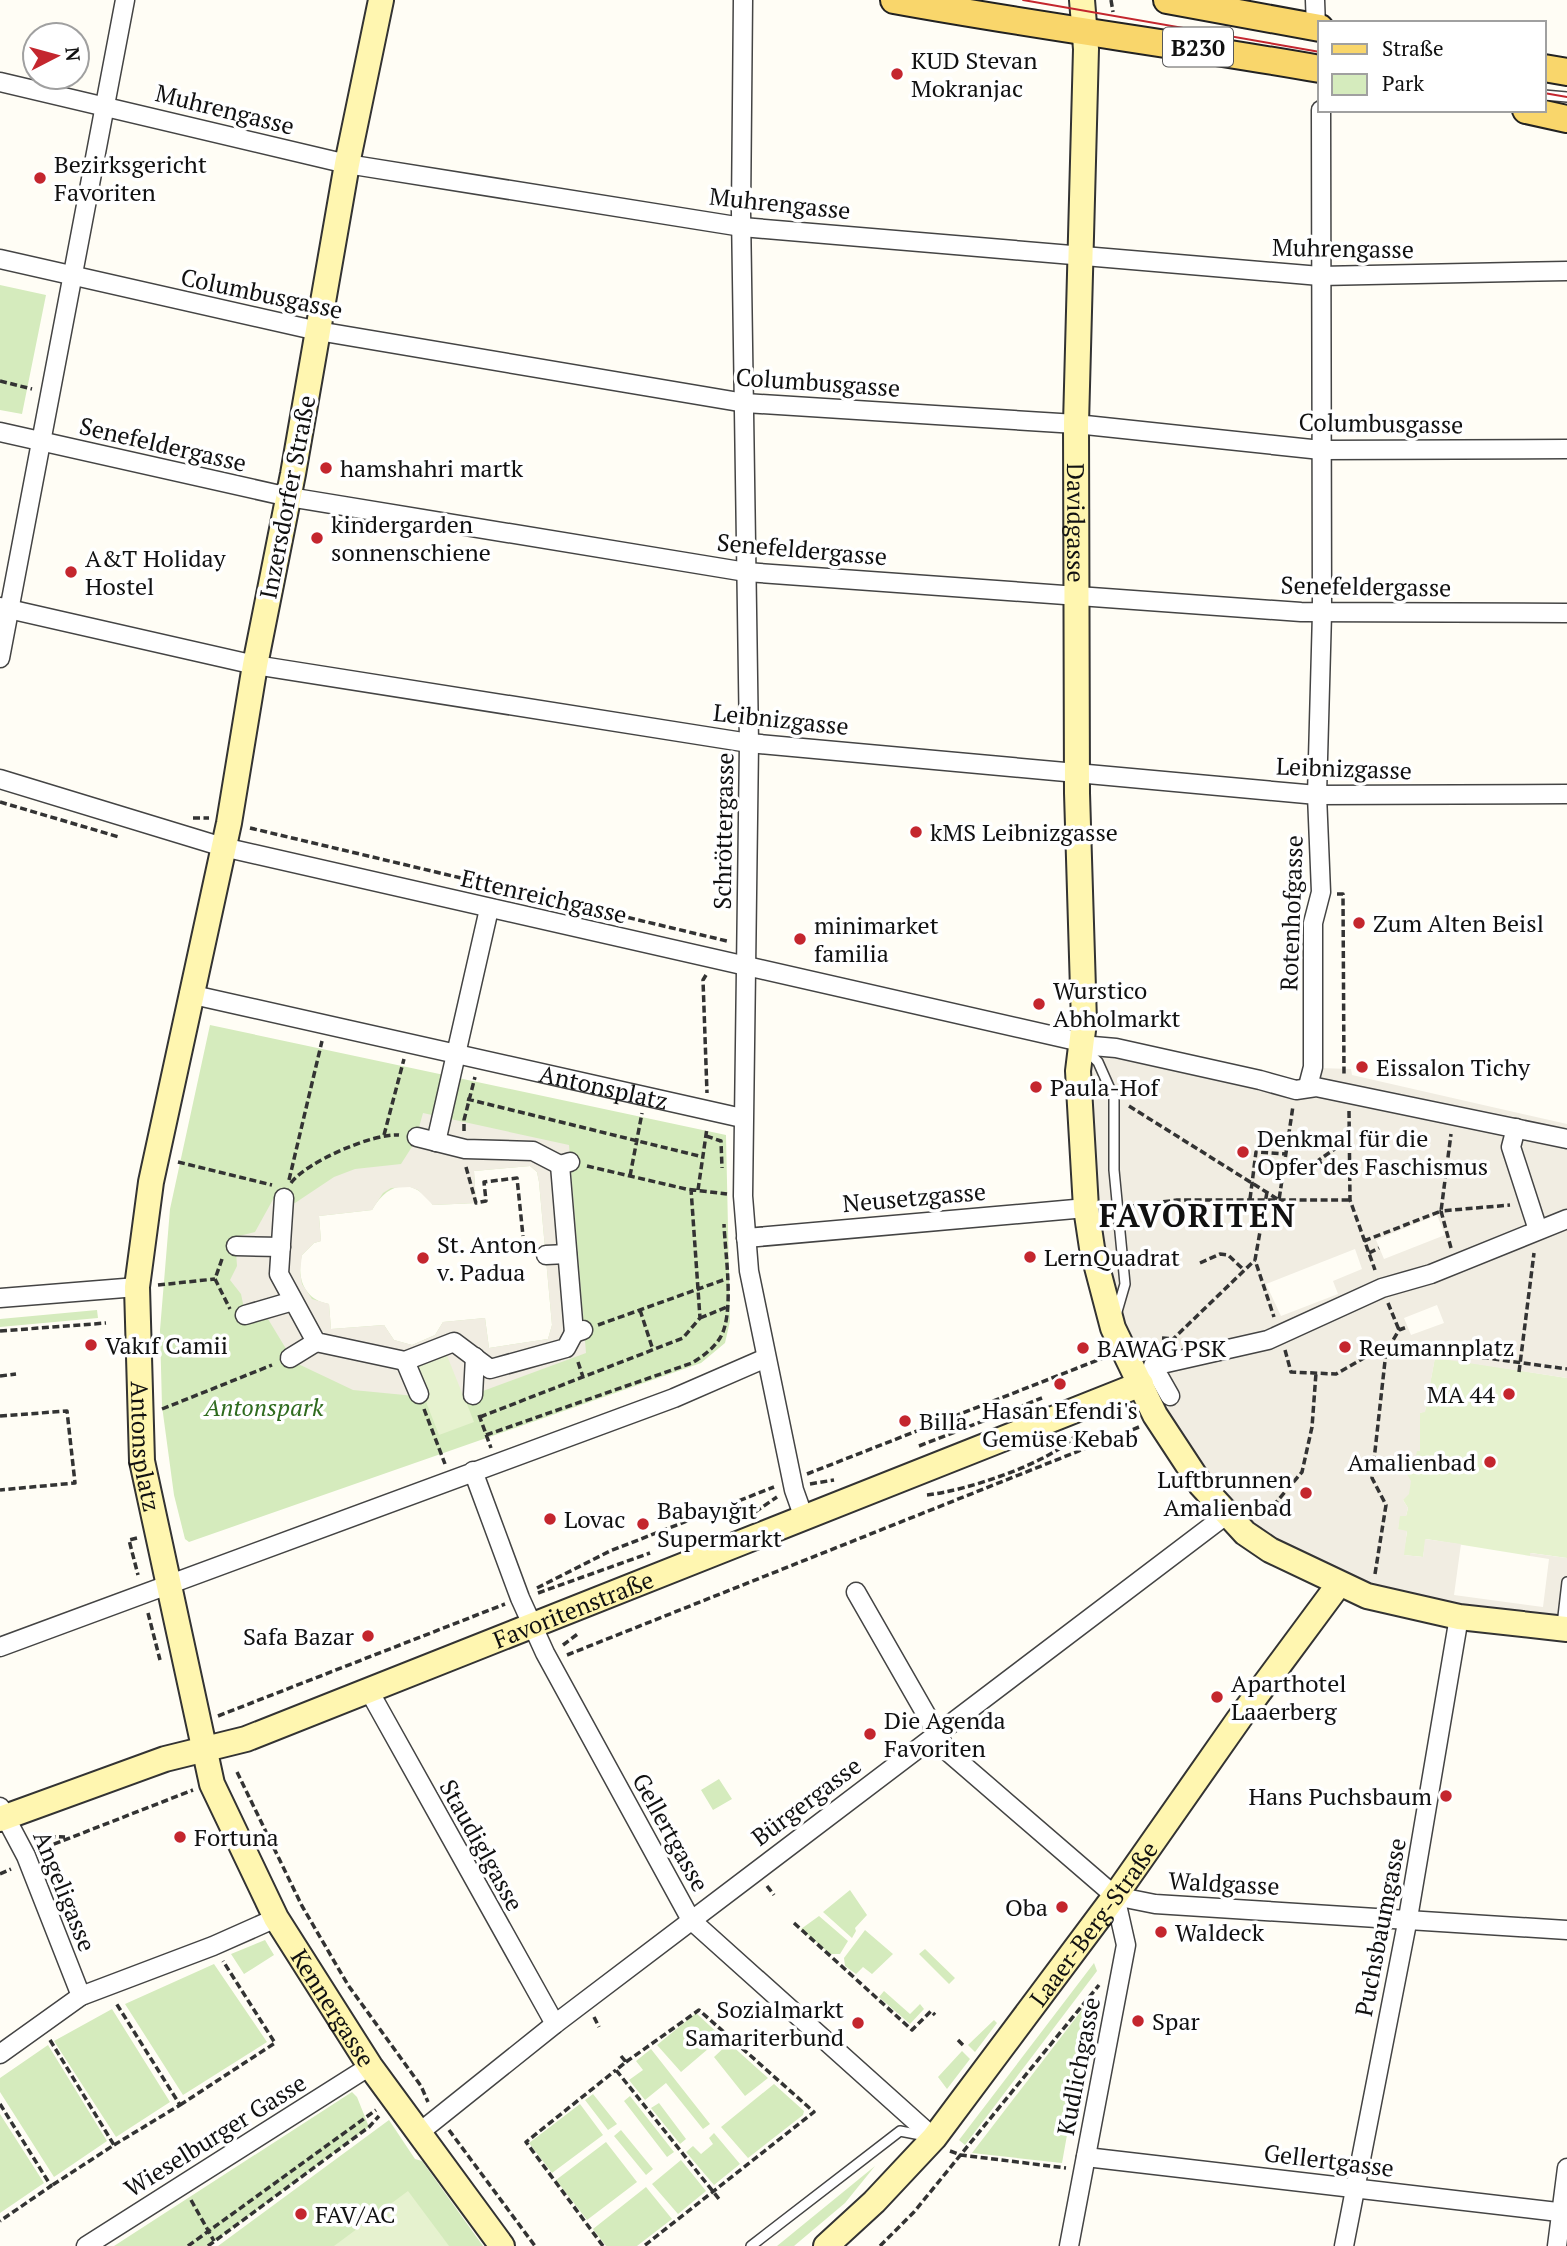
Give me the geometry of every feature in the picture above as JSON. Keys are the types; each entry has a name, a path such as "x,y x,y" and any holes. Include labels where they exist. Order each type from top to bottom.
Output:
{"main road":[{"name":"B230","path":"894,0 1086,33 1167,41 1318,69"},
{"name":"B230","path":"1167,0 1318,27"},
{"path":"1546,68 1567,72"},
{"path":"1535,112 1567,119"}],"street":[{"path":"0,658 4,608 43,441 125,0"},
{"name":"Inzersdorfer Straße","path":"189,994 223,847 255,664 289,497 347,164 381,0"},
{"name":"Schröttergasse","path":"741,1118 749,743 742,227 743,0"},
{"name":"Davidgasse","path":"1081,1045 1084,1022 1077,772 1076,424 1086,33 1082,0"},
{"path":"1315,0 1318,27"},
{"name":"Muhrengasse","path":"0,82 347,164 742,227 1320,276 1567,271"},
{"name":"Rotenhofgasse","path":"1302,1088 1313,1067 1313,923 1321,892 1317,795 1322,613 1321,112"},
{"name":"Columbusgasse","path":"0,259 318,331 746,403 1076,424 1321,450 1567,449"},
{"name":"Senefeldergasse","path":"0,432 289,497 746,572 1322,613 1567,613"},
{"name":"Leibnizgasse","path":"4,608 255,664 749,743 1317,795 1567,794"},
{"name":"Ettenreichgasse","path":"0,779 223,847 1072,1040 1081,1045"},
{"path":"436,1142 459,1054 489,909"},
{"name":"Antonsplatz","path":"169,1585 142,1461 137,1287 155,1156 189,994 459,1054 707,1119 741,1118"},
{"path":"1163,1405 1137,1374 1113,1328 1092,1248 1086,1208 1078,1072 1081,1045 1116,1048 1302,1088 1455,1115 1567,1139"},
{"path":"741,1118 743,1196 750,1271 793,1485 804,1518"},
{"path":"1516,1128 1511,1147 1538,1230"},
{"path":"290,1358 316,1342 405,1361 454,1342 490,1369 566,1348 578,1331 568,1254 565,1163 533,1151 465,1149 417,1137"},
{"path":"286,1193 279,1274 316,1342"},
{"name":"Neusetzgasse","path":"746,1238 1086,1208"},
{"path":"1564,1629 1459,1617 1367,1596 1270,1550 1226,1514 1201,1485 1163,1405 1153,1366 1280,1335 1382,1288 1451,1266 1567,1219"},
{"path":"236,1246 281,1247"},
{"path":"546,1255 568,1254"},
{"path":"0,1298 137,1287"},
{"path":"245,1315 293,1301"},
{"path":"472,1395 475,1357"},
{"path":"0,1647 674,1398 766,1358"},
{"path":"405,1361 419,1394"},
{"name":"Favoritenstraße","path":"2,1814 204,1747 246,1739 804,1518 1137,1374"},
{"name":"Gellertgasse","path":"473,1471 520,1598 545,1653 691,1920 934,2138"},
{"name":"Bürgergasse","path":"429,2120 1226,1514"},
{"name":"Laaer-Berg-Straße","path":"826,2246 874,2202 934,2138 1115,1896 1339,1584"},
{"path":"169,1585 204,1747"},
{"name":"Waldgasse","path":"856,1592 947,1751 1115,1896 1156,1904 1567,1930"},
{"name":"Puchsbaumgasse","path":"1344,2246 1408,1918 1459,1617"},
{"name":"Staudiglgasse","path":"368,1689 555,2024"},
{"name":"Kennergasse","path":"204,1747 212,1784 276,1918 370,2066 394,2098 429,2120 502,2246"},
{"name":"Angeligasse","path":"2,1814 26,1856 81,1996"},
{"name":"Kudlichgasse","path":"1069,2246 1126,1945 1115,1896"},
{"path":"0,2054 81,1996 214,1946 276,1918"},
{"name":"Wieselburger Gasse","path":"86,2246 370,2066"},
{"name":"Gellertgasse","path":"1084,2164 1354,2186 1564,2213"},
{"path":"1557,2246 1564,2213 1567,2168"}],"lane":[{"path":"1546,95 1567,97"},
{"path":"1081,1045 1098,1062 1114,1098 1114,1170 1125,1284 1113,1328"},
{"path":"1564,1629 1567,1582"},
{"path":"751,2246 900,2131 934,2138"}],"path":[{"path":"0,381 52,393"},
{"path":"698,1190 707,1119 703,980 716,960 719,938"},
{"path":"286,1193 326,1024"},
{"path":"384,1135 408,1043"},
{"path":"475,1074 464,1120 466,1176 476,1203 486,1201 484,1182 517,1178 523,1236"},
{"path":"1279,1200 1286,1154 1302,1088"},
{"path":"448,1095 703,1157"},
{"path":"1121,1101 1279,1200"},
{"path":"630,1176 642,1112 655,1115"},
{"path":"1451,1266 1451,1240 1441,1211 1455,1115"},
{"path":"694,1124 707,1119"},
{"path":"286,1193 295,1177 312,1165 384,1135 417,1137"},
{"path":"706,1136 721,1140 724,1206"},
{"path":"1321,1164 1319,1160 1336,1149 1350,1148"},
{"path":"1250,1199 1256,1152 1286,1154"},
{"path":"155,1156 286,1193"},
{"path":"565,1163 691,1189 743,1196"},
{"path":"691,1189 700,1318"},
{"path":"1267,1192 1255,1260 1291,1372 1336,1374 1366,1354 1435,1351 1567,1369"},
{"path":"1125,1209 1135,1204 1177,1200 1350,1200"},
{"path":"1364,1241 1441,1211 1530,1204"},
{"path":"486,1435 692,1363 707,1353 721,1336 727,1307 724,1218"},
{"path":"236,1246 228,1249 215,1279 226,1307 245,1315"},
{"path":"1369,1252 1379,1248"},
{"path":"1200,1262 1220,1254 1228,1255 1244,1270"},
{"path":"1162,1338 1174,1339 1255,1260"},
{"path":"578,1331 750,1271"},
{"path":"1519,1372 1531,1272"},
{"path":"137,1287 215,1279"},
{"path":"1382,1288 1399,1330"},
{"path":"480,1417 683,1338 700,1318 727,1307"},
{"path":"640,1310 653,1350"},
{"path":"0,1331 106,1323"},
{"path":"1374,1580 1386,1506 1372,1478 1386,1352 1399,1330 1407,1327"},
{"path":"520,1598 610,1551 793,1485 1116,1353 1137,1374"},
{"path":"576,1357 583,1377"},
{"path":"141,1418 290,1358"},
{"path":"1273,1506 1302,1472 1312,1427 1316,1373"},
{"path":"0,1376 16,1374"},
{"path":"419,1394 450,1480"},
{"path":"472,1395 496,1463"},
{"path":"545,1653 564,1656 1143,1426 1163,1405"},
{"path":"0,1416 67,1412 75,1483 0,1490"},
{"path":"918,1497 954,1492 1055,1453 1083,1427"},
{"path":"746,1516 793,1485"},
{"path":"136,1538 129,1540 162,1669"},
{"path":"222,1714 520,1598 559,1587 659,1549"},
{"path":"237,1772 302,1906 348,1985 421,2086 429,2120 460,2142 535,2246"},
{"path":"74,1835 202,1787"},
{"path":"794,1923 912,2030 931,2011 935,2015"},
{"path":"0,2221 275,2043 214,1946"},
{"path":"880,2246 914,2212 961,2155 1091,1994 1101,1974"},
{"path":"106,1987 180,2105"},
{"path":"603,2246 526,2141 626,2062 699,2010 814,2112 644,2246"},
{"path":"41,2025 114,2145"},
{"path":"958,2040 963,2045"},
{"path":"621,2056 626,2062"},
{"path":"616,2070 719,2199"},
{"path":"188,2246 394,2098"},
{"path":"208,2246 369,2127 394,2098"},
{"path":"0,2104 51,2186"},
{"path":"934,2138 951,2152 961,2155 1084,2164"},
{"path":"182,2184 214,2241"}],"green space":[{"path":"0,285 46,295 22,414 0,410"},
{"name":"Antonspark","path":"210,1025 726,1135 730,1321 725,1343 701,1363 189,1542 185,1539 174,1495 162,1406 160,1330 170,1209","holes":["530,1166 537,1172 552,1325 548,1339 489,1348 485,1318 443,1322 435,1335 412,1345 394,1340 384,1325 331,1329 329,1304 314,1298 304,1287 300,1264 302,1255 314,1243 321,1241 319,1216 372,1210 385,1193 401,1186 417,1190 433,1205 476,1203 474,1171"]},
{"path":"97,1310 98,1318 0,1327 0,1319"},
{"path":"447,1353 474,1422 439,1435 412,1366"},
{"name":"Amalienbad","path":"1435,1357 1567,1378 1567,1558 1531,1553 1530,1556 1426,1539 1423,1557 1403,1555 1407,1532 1398,1530 1399,1515 1406,1516 1408,1508 1403,1500 1407,1474 1414,1457 1420,1413 1425,1411"},
{"path":"719,1779 732,1799 713,1810 701,1790"},
{"path":"850,1890 867,1915 855,1928 852,1938 823,1912"},
{"path":"819,1916 848,1941 840,1954 830,1954 801,1929"},
{"path":"865,1930 893,1954 872,1974 863,1967 856,1974 845,1966 844,1958"},
{"path":"265,1940 274,1955 244,1974 231,1954"},
{"path":"925,1949 955,1978 949,1984 919,1954"},
{"path":"1094,1963 1097,1971 965,2145 959,2140"},
{"path":"214,1964 267,2042 183,2095 125,2004"},
{"path":"884,1991 910,2014 920,2004 924,2009 910,2024 879,1997"},
{"path":"1091,2001 1062,2163 972,2153 1088,2002"},
{"path":"112,2009 170,2102 116,2137 54,2041"},
{"path":"696,2013 722,2037 681,2072 657,2045"},
{"path":"994,2020 997,2023 975,2052 968,2045"},
{"path":"729,2043 768,2078 745,2096 714,2057"},
{"path":"48,2045 107,2141 54,2177 0,2092 0,2078"},
{"path":"651,2049 710,2124 703,2129 666,2083 645,2100 629,2080 643,2070 636,2061"},
{"path":"962,2051 970,2059 947,2089 938,2077"},
{"path":"774,2084 804,2111 803,2115 748,2158 721,2127"},
{"path":"352,2092 357,2097 369,2127 208,2246 114,2246"},
{"path":"593,2094 617,2124 608,2130 585,2100"},
{"path":"630,2096 674,2152 667,2157 624,2101"},
{"path":"659,2103 686,2139 680,2144 651,2108"},
{"path":"580,2104 603,2135 552,2173 529,2143"},
{"path":"0,2114 44,2183 0,2213"},
{"name":"FAV/AC","path":"389,2120 415,2159 422,2161 483,2246 218,2246"},
{"path":"621,2130 653,2169 646,2175 614,2136"},
{"path":"714,2133 740,2164 714,2185 686,2152 693,2146 701,2154 713,2144 709,2138"},
{"path":"606,2142 637,2182 587,2220 556,2180"},
{"path":"681,2160 706,2191 678,2214 652,2184"},
{"path":"875,2166 845,2203 794,2246 777,2246"},
{"path":"646,2187 672,2219 637,2246 606,2246 593,2229"},
{"path":"408,2191 449,2246 334,2246"}],"shaded area":[{"name":"Reumannplatz","path":"1081,1045 1296,1090 1318,1068 1351,1069 1352,1075 1567,1124 1567,1378 1435,1358 1425,1412 1420,1413 1420,1451 1417,1451 1413,1467 1407,1474 1411,1481 1409,1494 1403,1500 1408,1508 1406,1516 1400,1516 1398,1529 1407,1531 1404,1555 1423,1557 1425,1539 1461,1544 1454,1595 1543,1607 1549,1559 1530,1556 1530,1553 1567,1558 1567,1629 1346,1587 1210,1496 1102,1289","holes":["1437,1215 1445,1235 1384,1259 1376,1240","1355,1249 1362,1269 1333,1281 1338,1294 1281,1316 1266,1284","1437,1305 1444,1323 1411,1335 1404,1318"]},
{"path":"423,1113 569,1145 586,1353 464,1398 446,1353 412,1366 415,1396 353,1390 294,1362 268,1319 247,1323 241,1294 230,1280 237,1266 235,1237 255,1232 276,1194 295,1203 334,1177 355,1169 401,1164 415,1142","holes":["530,1166 537,1172 552,1325 548,1339 489,1348 485,1318 443,1322 435,1335 412,1345 394,1340 384,1325 331,1329 329,1304 312,1299 302,1284 302,1255 314,1243 321,1241 319,1216 372,1210 383,1193 391,1188 410,1187 418,1190 433,1205 476,1203 474,1171"]}],"tram line":[{"path":"1023,0 1318,52"},
{"path":"1546,93 1567,97"}],"place":[{"name":"KUD Stevan Mokranjac","path":"897,74"},
{"name":"Bezirksgericht Favoriten","path":"40,178"},
{"name":"hamshahri martk","path":"326,468"},
{"name":"kindergarden sonnenschiene","path":"317,538"},
{"name":"A&T Holiday Hostel","path":"71,572"},
{"name":"kMS Leibnizgasse","path":"916,832"},
{"name":"Zum Alten Beisl","path":"1359,923"},
{"name":"minimarket familia","path":"800,939"},
{"name":"Wurstico Abholmarkt","path":"1039,1004"},
{"name":"Eissalon Tichy","path":"1362,1067"},
{"name":"Paula-Hof","path":"1036,1087"},
{"name":"Denkmal für die Opfer des Faschismus","path":"1243,1152"},
{"name":"LernQuadrat","path":"1030,1257"},
{"name":"St. Anton v. Padua","path":"423,1258"},
{"name":"Vakıf Camii","path":"91,1345"},
{"name":"Reumannplatz","path":"1345,1347"},
{"name":"BAWAG PSK","path":"1083,1348"},
{"name":"Hasan Efendi's Gemüse Kebab","path":"1060,1384"},
{"name":"MA 44","path":"1509,1394"},
{"name":"Billa","path":"905,1421"},
{"name":"Amalienbad","path":"1490,1462"},
{"name":"Luftbrunnen Amalienbad","path":"1306,1493"},
{"name":"Lovac","path":"550,1519"},
{"name":"Babayığıt Supermarkt","path":"643,1524"},
{"name":"Safa Bazar","path":"368,1636"},
{"name":"Aparthotel Laaerberg","path":"1217,1697"},
{"name":"Die Agenda Favoriten","path":"870,1734"},
{"name":"Hans Puchsbaum","path":"1446,1796"},
{"name":"Fortuna","path":"180,1837"},
{"name":"Oba","path":"1062,1907"},
{"name":"Waldeck","path":"1161,1932"},
{"name":"Spar","path":"1138,2021"},
{"name":"Sozialmarkt Samariterbund","path":"858,2023"},
{"name":"FAV/AC","path":"301,2214"}],"district":[{"name":"FAVORITEN","path":"1198,1215"}]}
